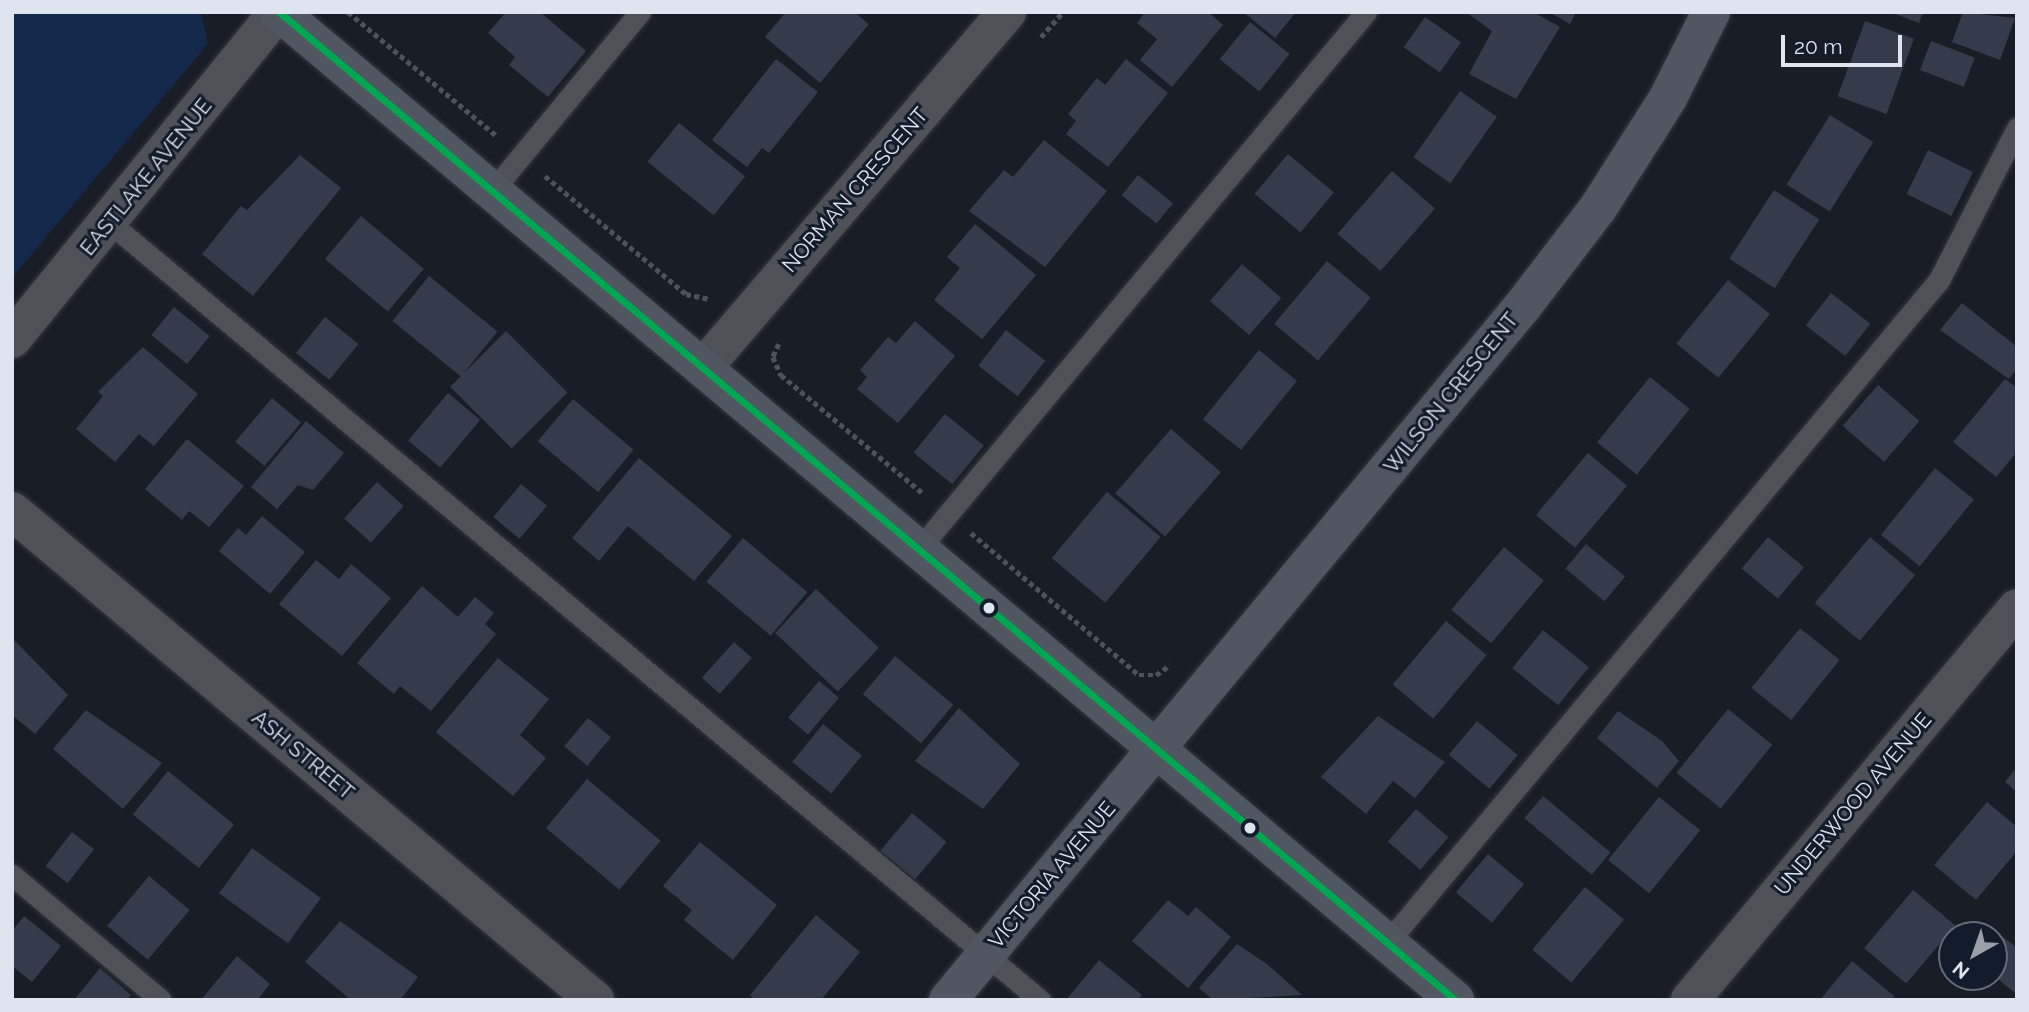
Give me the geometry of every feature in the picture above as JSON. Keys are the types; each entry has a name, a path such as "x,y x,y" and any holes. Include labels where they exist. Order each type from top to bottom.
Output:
{"street":[{"path":"279,12 1455,1000"},
{"name":"EASTLAKE AVENUE","path":"12,339 110,223 279,12"},
{"name":"NORMAN CRESCENT","path":"703,368 1007,12"},
{"name":"WILSON CRESCENT","path":"1157,751 1598,208 1668,99 1712,12"},
{"name":"ASH STREET","path":"12,511 595,1000"},
{"name":"UNDERWOOD AVENUE","path":"1690,1000 2017,608"},
{"name":"VICTORIA AVENUE","path":"947,1000 1157,751"}],"lane":[{"path":"492,191 640,12"},
{"path":"918,550 1366,12"},
{"path":"1387,943 1939,280 2017,128"},
{"path":"110,223 1040,1000"},
{"path":"12,875 162,1000"}],"path":[{"path":"348,12 686,294 716,297"},
{"path":"781,375 1139,675 1156,675 1181,653"}],"shaded area":[{"path":"12,12 201,12 208,44 12,278"}],"building":[{"path":"506,12 540,12 586,51 548,97 509,65 515,57 488,33"},
{"path":"786,12 854,12 869,24 820,83 765,37"},
{"path":"1145,12 1208,12 1223,25 1172,87 1140,60 1157,39 1137,23"},
{"path":"1243,12 1296,12 1275,38"},
{"path":"1466,12 1533,12 1560,27 1516,99 1469,74 1492,31"},
{"path":"1549,12 1576,12 1570,24"},
{"path":"1890,12 1923,12 1919,23"},
{"path":"1963,12 2015,18 2000,60 1952,42"},
{"path":"1425,17 1461,42 1440,73 1404,47"},
{"path":"1865,21 1914,39 1887,114 1838,96"},
{"path":"1250,22 1290,54 1259,91 1220,59"},
{"path":"1931,41 1975,58 1964,87 1920,70"},
{"path":"776,59 818,92 769,153 762,148 747,167 712,140"},
{"path":"1126,59 1168,93 1108,167 1066,134 1076,121 1068,114 1097,78 1105,85"},
{"path":"1460,91 1497,117 1450,183 1414,157"},
{"path":"1830,115 1873,142 1830,212 1787,185"},
{"path":"679,123 745,176 714,215 648,162"},
{"path":"1044,140 1107,191 1045,267 969,211 1004,170 1013,177"},
{"path":"1928,150 1973,172 1951,216 1907,194"},
{"path":"1288,154 1334,193 1301,232 1255,194"},
{"path":"300,155 341,188 253,296 202,254 241,206 247,210"},
{"path":"1392,171 1435,208 1381,271 1338,234"},
{"path":"1138,175 1173,203 1157,224 1122,195"},
{"path":"1774,190 1819,219 1775,288 1729,259"},
{"path":"361,216 424,269 388,312 325,259"},
{"path":"975,224 1036,275 982,339 934,300 960,268 947,257"},
{"path":"1327,261 1371,298 1318,360 1274,324"},
{"path":"1242,264 1281,298 1249,335 1210,301"},
{"path":"429,276 497,331 461,376 392,321"},
{"path":"1728,280 1770,314 1718,378 1676,344"},
{"path":"1831,293 1870,324 1845,356 1806,325"},
{"path":"1962,303 2017,347 2017,369 2009,379 1940,330"},
{"path":"174,307 210,336 187,364 151,335"},
{"path":"325,317 358,344 329,380 296,353"},
{"path":"915,321 955,356 898,423 857,389 867,377 860,370 888,337 896,343"},
{"path":"1006,330 1045,361 1018,396 978,365"},
{"path":"506,331 568,393 512,448 450,387"},
{"path":"143,347 198,394 154,446 139,434 115,462 76,429 103,396 98,392"},
{"path":"1259,350 1297,381 1241,450 1203,419"},
{"path":"1650,377 1690,409 1637,474 1597,442"},
{"path":"2005,379 2017,388 2017,452 1996,477 1953,442"},
{"path":"1878,385 1920,421 1884,462 1843,426"},
{"path":"448,393 480,420 440,467 408,440"},
{"path":"272,398 301,422 264,466 235,442"},
{"path":"573,399 634,450 598,492 538,441"},
{"path":"945,414 984,445 952,484 914,453"},
{"path":"306,421 344,453 313,490 298,485 277,509 251,487"},
{"path":"1171,429 1221,472 1165,536 1115,493"},
{"path":"187,439 244,486 209,527 189,511 182,520 145,489"},
{"path":"1588,453 1627,486 1575,548 1536,515"},
{"path":"639,458 732,536 694,581 628,526 599,561 572,538"},
{"path":"1935,468 1974,499 1920,566 1881,535"},
{"path":"377,482 404,506 371,543 344,518"},
{"path":"521,484 547,506 519,539 493,517"},
{"path":"1107,492 1161,537 1105,603 1052,558"},
{"path":"262,516 305,552 270,594 219,551 238,528 246,535"},
{"path":"1768,537 1804,567 1778,599 1742,568"},
{"path":"1870,537 1915,575 1860,641 1815,603"},
{"path":"743,538 807,592 771,636 706,582"},
{"path":"1586,544 1625,577 1604,601 1565,569"},
{"path":"1504,547 1544,580 1491,643 1451,610"},
{"path":"316,560 339,579 351,564 391,598 342,656 279,604"},
{"path":"422,586 458,617 475,597 494,613 485,624 496,634 431,711 400,686 394,694 357,663"},
{"path":"816,589 879,648 838,692 775,633"},
{"path":"1446,621 1487,655 1433,719 1393,685"},
{"path":"1800,628 1840,660 1791,720 1752,688"},
{"path":"1543,630 1589,667 1558,705 1512,668"},
{"path":"12,638 68,695 35,734 12,715"},
{"path":"734,642 752,658 720,694 702,678"},
{"path":"895,656 953,705 921,743 863,694"},
{"path":"498,658 549,699 520,735 546,758 513,796 436,732"},
{"path":"819,681 839,698 808,734 788,718"},
{"path":"959,708 1020,764 983,809 915,761"},
{"path":"1728,709 1772,745 1721,809 1676,773"},
{"path":"86,710 162,763 123,809 53,749"},
{"path":"1618,711 1662,741 1679,761 1657,788 1597,738"},
{"path":"1378,716 1445,762 1415,798 1393,781 1366,814 1321,777"},
{"path":"588,718 611,737 587,766 564,746"},
{"path":"1477,721 1518,755 1489,789 1449,755"},
{"path":"823,724 862,755 831,794 792,762"},
{"path":"2017,767 2017,792 2005,782"},
{"path":"168,771 234,824 199,868 133,815"},
{"path":"587,779 661,841 619,890 546,828"},
{"path":"1543,796 1610,853 1592,875 1524,818"},
{"path":"1659,797 1700,830 1649,893 1608,860"},
{"path":"1987,802 2017,827 2017,851 1976,900 1934,865"},
{"path":"1416,809 1448,837 1420,870 1388,841"},
{"path":"912,813 946,842 915,879 881,851"},
{"path":"72,832 94,849 68,883 46,866"},
{"path":"700,842 777,905 733,960 684,920 692,910 663,886"},
{"path":"252,848 321,898 288,943 219,893"},
{"path":"1488,854 1524,884 1492,923 1456,892"},
{"path":"149,876 190,910 148,960 107,926"},
{"path":"1585,887 1624,920 1571,983 1532,950"},
{"path":"1913,890 1950,921 1938,921 1938,946 1906,984 1864,948"},
{"path":"1168,900 1188,916 1196,907 1231,937 1188,988 1132,941"},
{"path":"816,915 860,952 821,1000 755,1000 750,995"},
{"path":"24,916 61,946 32,982 12,966 12,931"},
{"path":"340,921 418,977 400,1000 351,1000 305,962"},
{"path":"2008,941 2017,948 2015,993 2008,987"},
{"path":"1237,944 1267,964 1302,995 1213,1000 1199,988"},
{"path":"237,956 270,984 257,1000 201,1000"},
{"path":"1099,960 1142,995 1138,1000 1066,1000"},
{"path":"1852,961 1894,996 1891,1000 1820,1000"},
{"path":"100,968 131,995 127,1000 74,1000"}],"transit line":[{"path":"279,12 1455,1000"}]}
